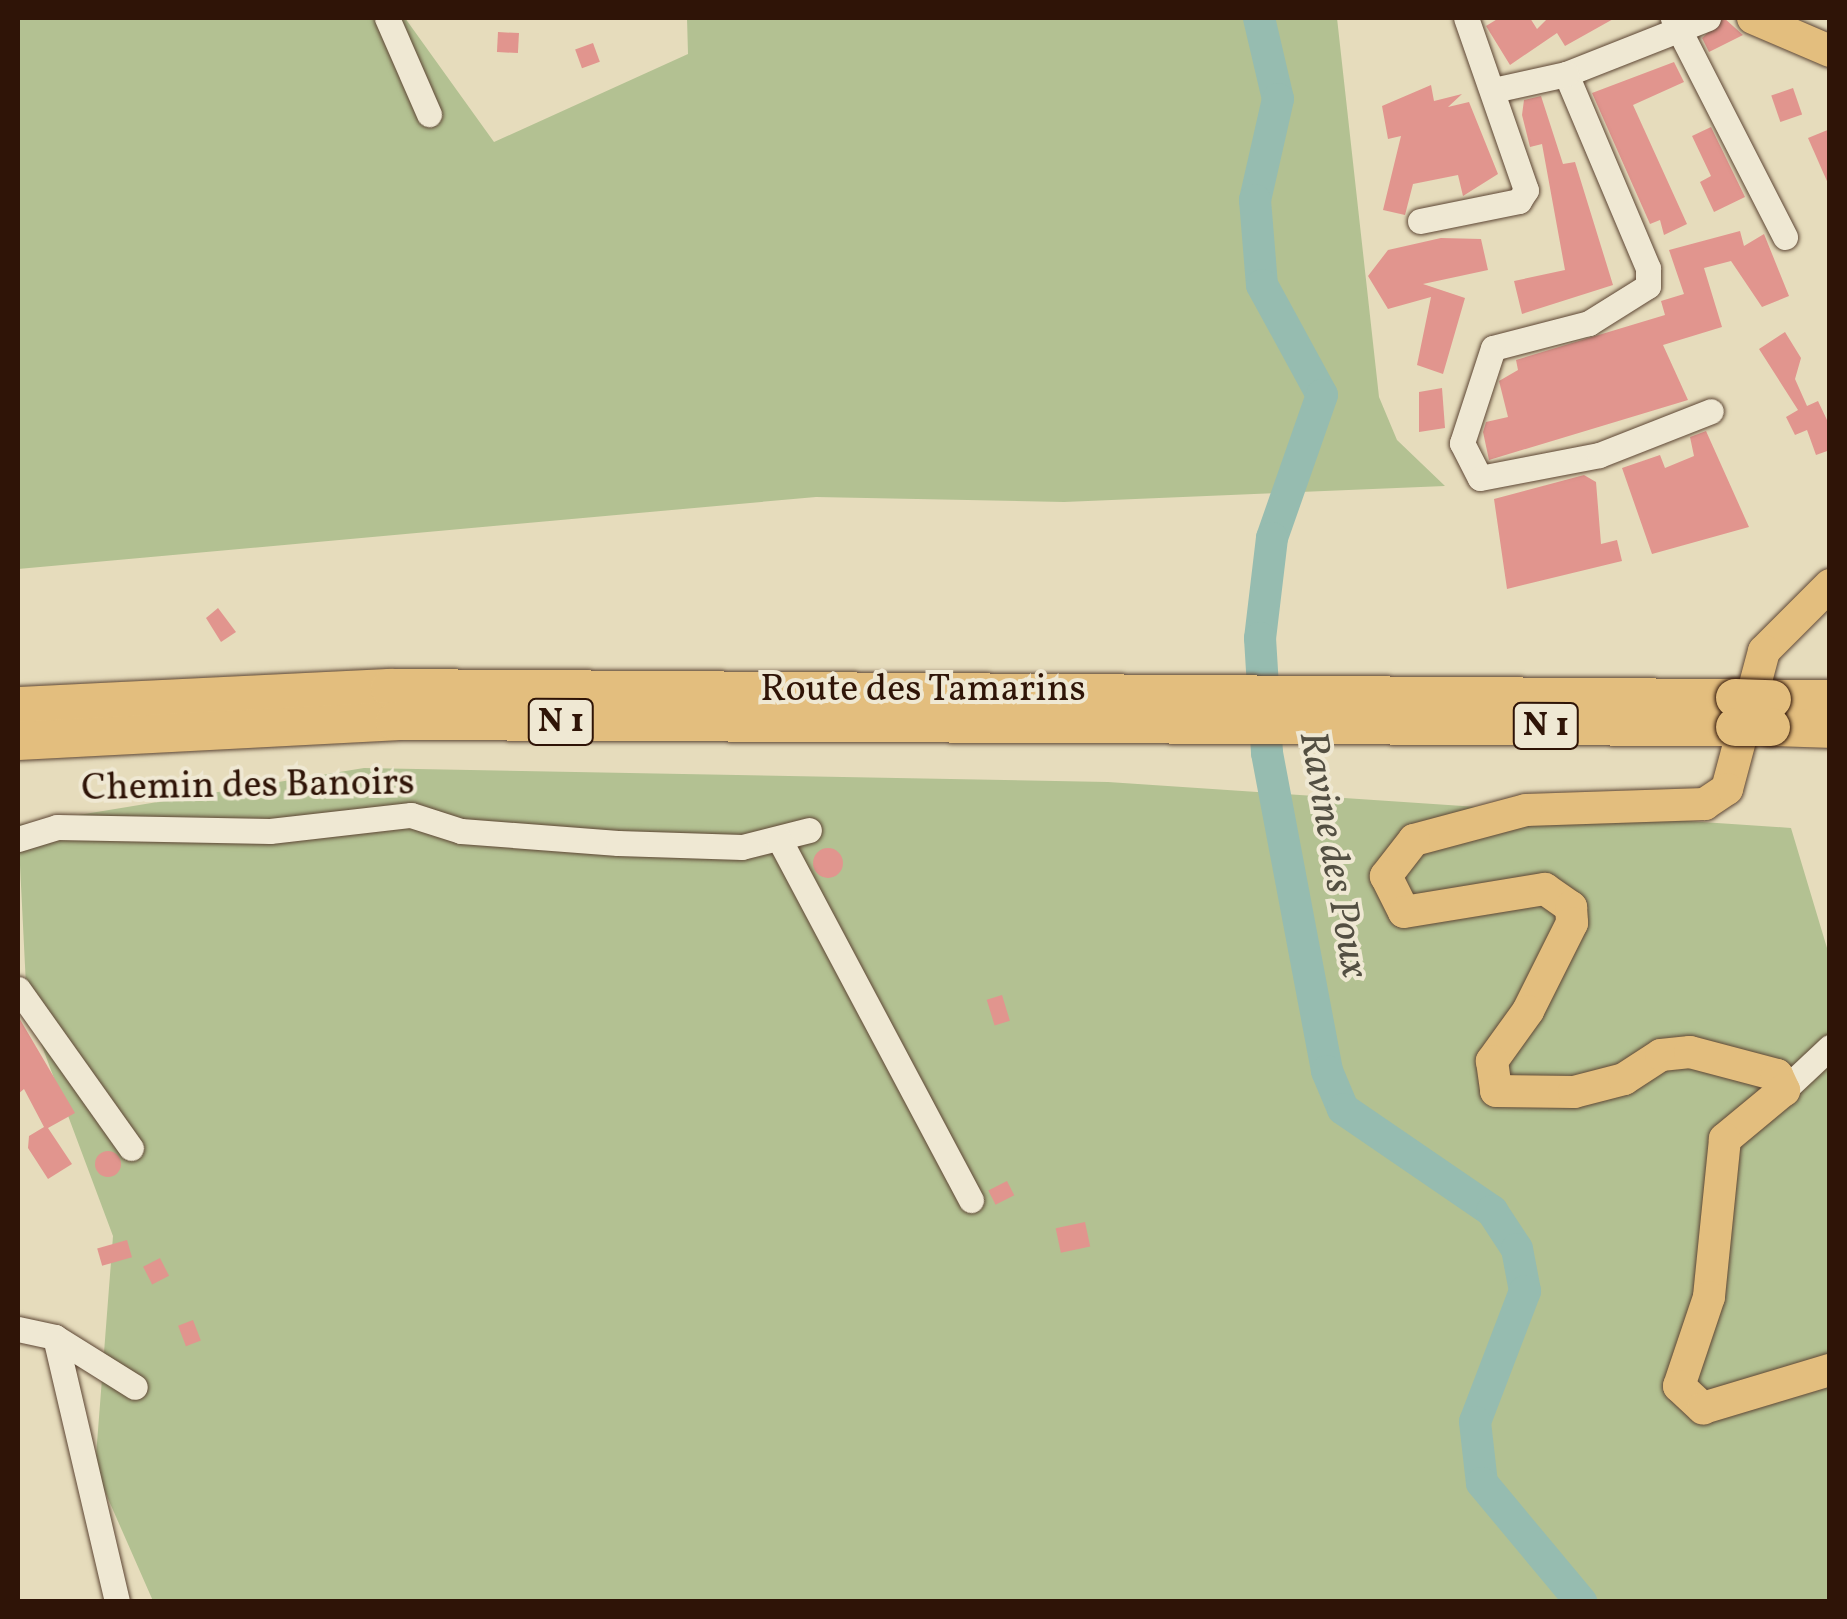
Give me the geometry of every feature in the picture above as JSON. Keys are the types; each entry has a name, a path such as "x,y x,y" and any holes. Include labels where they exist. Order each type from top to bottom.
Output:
{"highway":[{"name":"Route des Tamarins","path":"18,706 372,688 1105,708 1751,714 1830,729"},
{"name":"Route des Tamarins","path":"1751,714 1830,700"},
{"name":"Route des Tamarins","path":"18,741 395,721 1105,708"}],"main road":[{"path":"1754,18 1830,51"},
{"path":"1830,585 1790,616 1751,714 1727,790 1705,804 1526,810 1414,840 1386,876 1404,912 1545,888 1571,907 1572,923 1528,1011 1492,1060 1496,1091 1574,1092 1624,1079 1661,1055 1690,1052 1776,1075 1784,1090 1725,1139 1713,1279 1679,1386 1703,1408 1830,1370"}],"street":[{"path":"386,18 430,114"},
{"path":"1420,221 1519,201 1526,190 1498,89 1466,18"},
{"path":"1498,89 1566,74 1677,23 1708,18"},
{"path":"1677,23 1785,237"},
{"path":"1566,74 1648,268 1648,286 1589,323 1493,348 1462,443 1480,478 1599,455 1711,411"},
{"name":"Chemin des Banoirs","path":"18,839 57,827 270,830 411,815 461,832 618,843 779,839 808,830"},
{"path":"779,839 971,1200"},
{"path":"18,989 131,1148"},
{"path":"1784,1090 1830,1047"},
{"path":"18,1329 55,1337 135,1387"},
{"path":"55,1337 118,1602"}],"green space":[{"path":"18,18 405,18 494,142 688,54 687,18 1337,18 1379,397 1397,440 1445,486 1064,502 816,497 18,569"},
{"path":"364,768 1108,782 1791,828 1830,958 1829,1601 153,1601 95,1469 113,1236 27,1006 18,825"}],"building":[{"path":"1499,18 1530,18 1537,29 1548,18 1615,18 1565,46 1557,33 1510,65 1486,26"},
{"path":"1724,18 1743,35 1709,52 1702,38"},
{"path":"498,32 519,33 518,53 497,52"},
{"path":"593,43 600,62 582,68 575,49"},
{"path":"1674,62 1684,82 1633,105 1687,224 1664,235 1660,220 1650,224 1592,93"},
{"path":"1431,85 1434,101 1462,94 1448,107 1469,102 1498,174 1463,196 1458,175 1413,184 1405,215 1383,210 1401,136 1388,139 1382,106"},
{"path":"1793,88 1802,114 1780,122 1771,95"},
{"path":"1541,96 1563,164 1575,162 1613,285 1522,314 1514,281 1565,270 1542,144 1530,147 1522,115 1524,100"},
{"path":"1711,127 1745,197 1714,212 1700,182 1711,176 1692,136"},
{"path":"1830,129 1830,188 1808,138"},
{"path":"1740,231 1744,246 1764,234 1789,296 1762,307 1731,261 1704,268 1722,327 1663,345 1688,400 1489,460 1483,432 1486,422 1508,417 1499,381 1518,370 1516,360 1665,315 1661,301 1684,294 1669,250"},
{"path":"1441,238 1481,239 1488,270 1423,284 1465,298 1443,374 1417,365 1431,297 1388,309 1368,276 1388,250"},
{"path":"1785,332 1801,358 1795,379 1807,406 1818,401 1827,420 1830,450 1816,455 1807,430 1795,435 1786,417 1798,410 1759,349"},
{"path":"1442,388 1445,428 1419,432 1419,392"},
{"path":"1706,431 1749,527 1652,554 1622,468 1660,455 1665,468 1694,456 1690,437"},
{"path":"1584,475 1596,482 1601,544 1617,540 1622,561 1507,589 1494,499"},
{"path":"218,608 236,632 221,642 206,618"},
{"path":"828,848 839,852 843,863 839,874 828,878 817,874 813,863 817,852"},
{"path":"1002,995 1010,1021 995,1025 987,1000"},
{"path":"18,1016 75,1113 48,1128 72,1164 48,1179 28,1148 29,1136 44,1127 24,1089 18,1094"},
{"path":"108,1151 118,1154 118,1174 108,1177 98,1174 95,1164 98,1154"},
{"path":"1007,1181 1014,1195 996,1205 988,1191"},
{"path":"1085,1222 1090,1246 1061,1253 1056,1228"},
{"path":"127,1240 132,1257 102,1266 97,1249"},
{"path":"160,1258 169,1276 152,1284 143,1267"},
{"path":"193,1320 201,1341 186,1346 178,1326"}],"waterway":[{"name":"Ravine des Poux","path":"1259,18 1278,99 1255,200 1262,285 1322,395 1272,538 1260,638 1267,753 1327,1071 1343,1109 1492,1211 1517,1249 1525,1291 1475,1422 1482,1483 1581,1602"}]}
